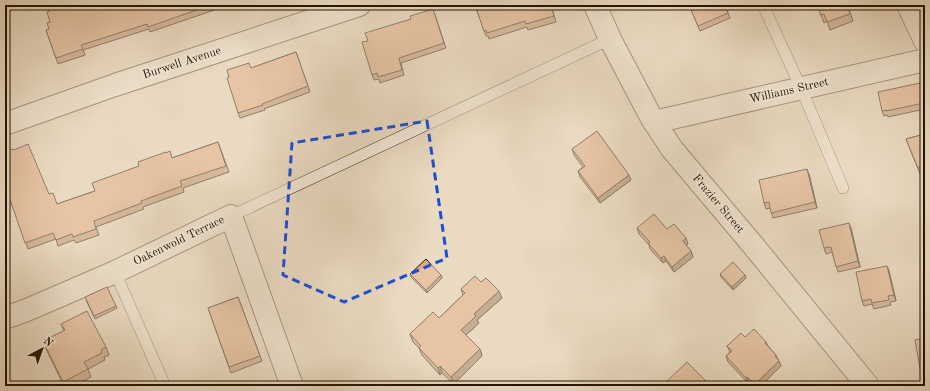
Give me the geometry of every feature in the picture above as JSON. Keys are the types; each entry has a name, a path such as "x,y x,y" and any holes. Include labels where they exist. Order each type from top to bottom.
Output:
{"street":[{"name":"Burwell Avenue","path":"5,124 320,11 359,5"},
{"name":"Frazier Street","path":"595,5 610,39 654,122 672,149 868,386"},
{"path":"908,5 925,41"},
{"name":"Williams Street","path":"654,122 925,60"},
{"name":"Oakenwold Terrace","path":"6,316 27,310 115,272 231,216 292,386"}],"lane":[{"path":"763,5 801,88 843,188"},
{"path":"231,216 610,39"},
{"path":"115,272 165,386"}],"highlighted area":[{"path":"427,121 447,258 344,302 283,275 292,143"}],"building":[{"path":"48,5 211,5 148,27 147,24 81,45 83,49 56,58 46,30 49,29 47,23 50,22 47,12 50,11"},
{"path":"475,5 551,5 554,16 526,24 525,21 487,33 486,30 484,31"},
{"path":"689,5 725,5 728,13 698,26"},
{"path":"817,5 847,5 850,14 827,22 824,14 821,15"},
{"path":"433,9 444,43 399,58 402,70 378,77 377,73 372,75 362,42 368,41 365,33 411,19 410,16"},
{"path":"296,52 308,86 262,104 263,105 238,113 227,78 229,77 227,70 249,63 251,68"},
{"path":"920,83 924,103 882,111 878,92"},
{"path":"597,131 629,175 598,198 578,171 585,166 572,149"},
{"path":"925,134 925,165 918,168 906,139"},
{"path":"218,142 226,166 180,181 182,186 141,201 142,203 94,221 96,229 73,237 72,234 56,240 53,233 25,243 5,185 5,152 28,144 49,194 53,193 57,204 95,191 92,183 139,166 138,162 170,151 172,158"},
{"path":"807,169 815,202 771,213 769,202 764,203 759,180"},
{"path":"654,214 667,229 674,224 686,238 683,241 691,251 672,267 664,256 661,258 648,243 650,242 637,228"},
{"path":"849,223 858,261 836,267 831,247 824,248 819,230"},
{"path":"426,259 441,275 426,290 410,274"},
{"path":"733,262 745,275 732,287 720,274"},
{"path":"887,266 894,295 888,296 889,300 872,303 871,299 862,301 856,272"},
{"path":"475,276 481,282 486,278 499,291 474,314 476,316 461,330 480,349 451,377 440,366 438,368 419,348 421,346 410,334 433,312 439,318 465,293 461,289"},
{"path":"107,287 116,306 94,316 85,297"},
{"path":"238,297 260,356 229,367 208,308"},
{"path":"87,311 106,347 101,350 102,353 84,362 88,369 63,382 43,341 65,330 61,324"},
{"path":"754,329 766,342 765,343 776,355 775,356 779,361 755,384 747,377 746,378 726,356 732,351 727,346 741,333 745,337"},
{"path":"925,338 925,379 922,379 915,340"},
{"path":"687,362 711,386 662,386"}]}
